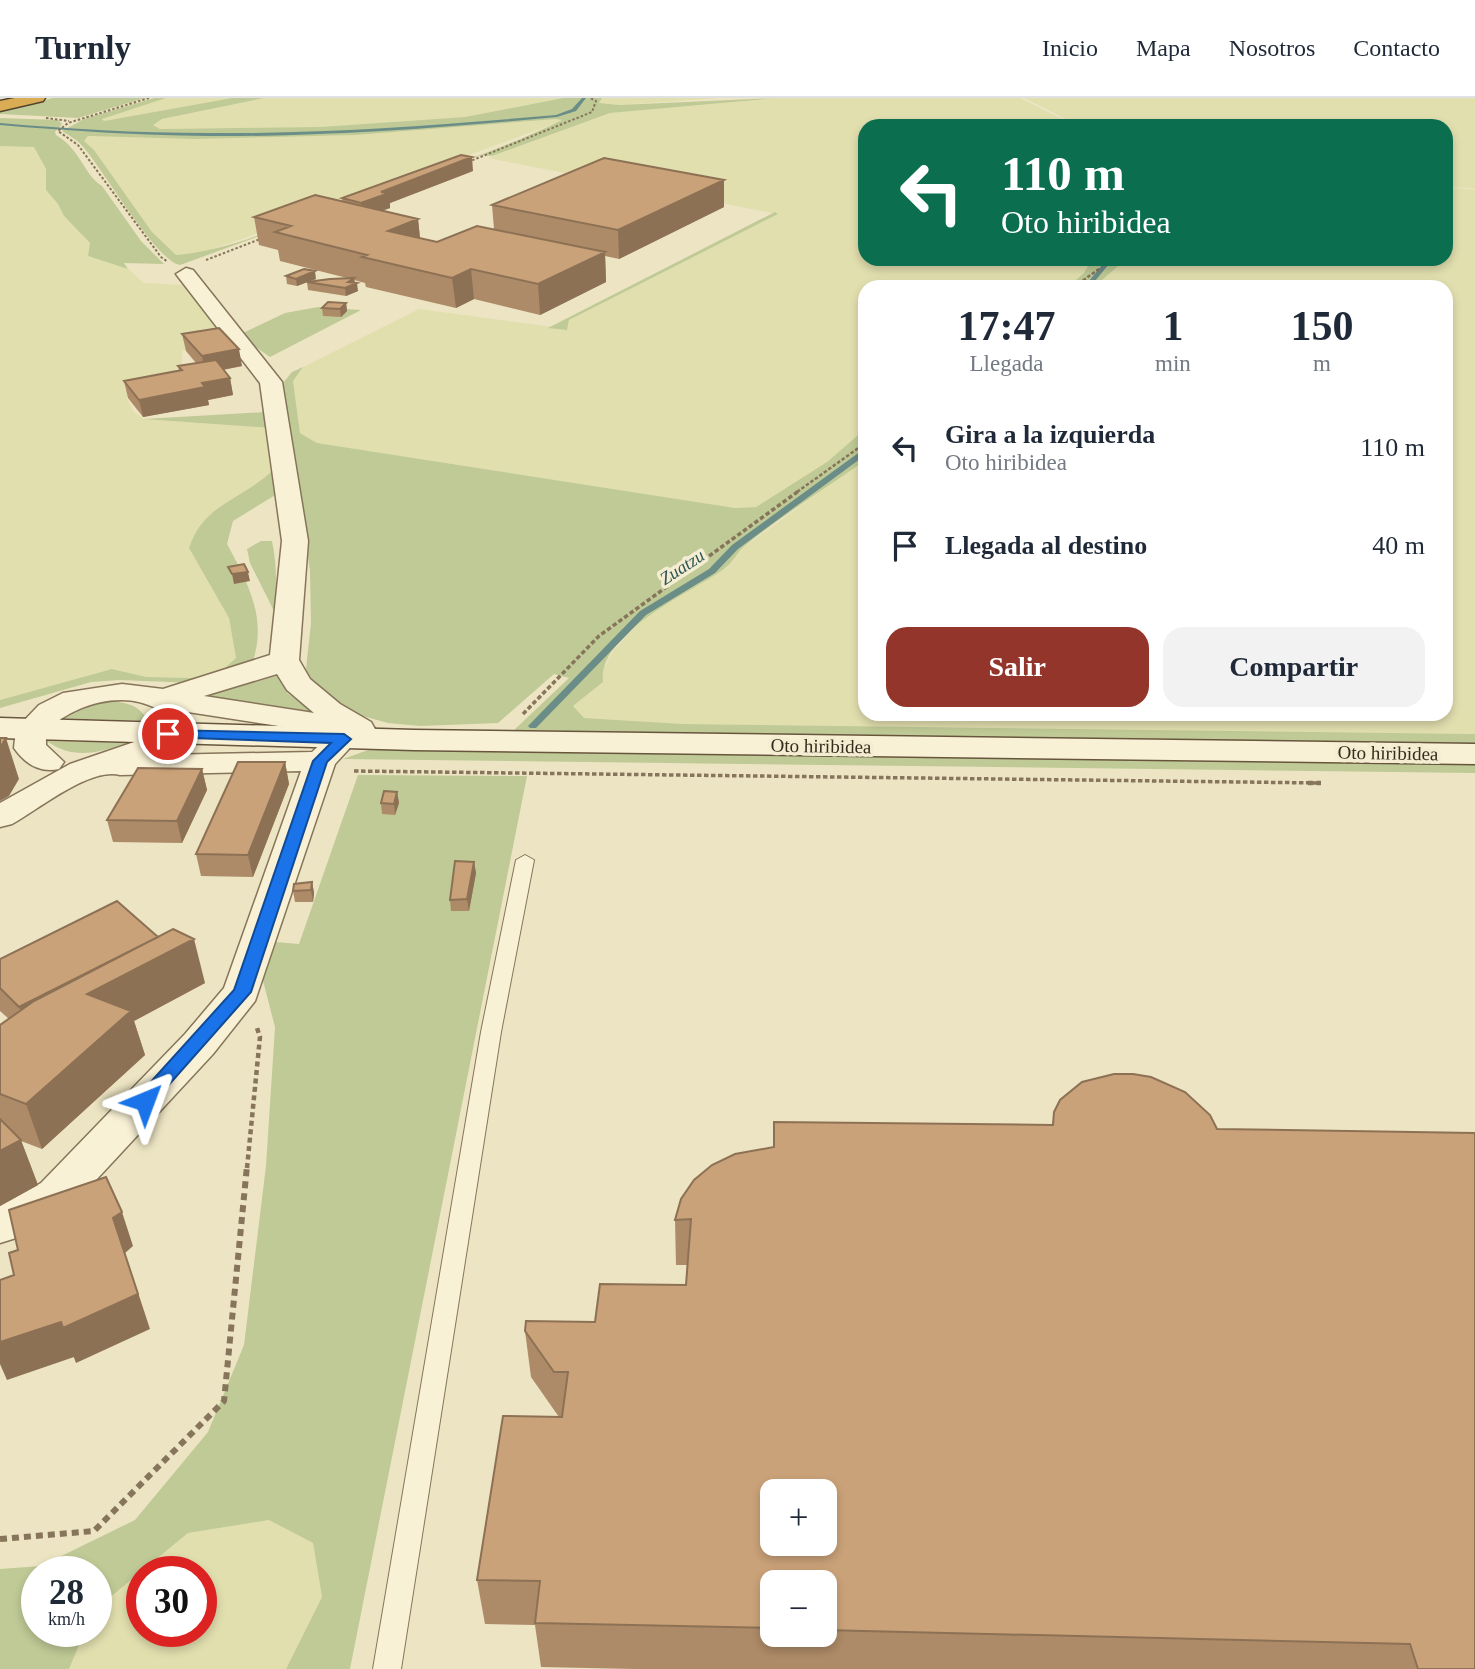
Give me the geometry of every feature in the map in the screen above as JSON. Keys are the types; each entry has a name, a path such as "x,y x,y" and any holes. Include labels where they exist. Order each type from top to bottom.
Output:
{"highway":[{"path":"0,106 37,98"}],"street":[{"path":"0,1226 55,1195 199,1044 242,992 279,882 341,743 329,710 298,684 284,660 295,541 271,382 182,272"},
{"path":"160,698 215,685 284,660"},
{"path":"48,761 30,747 15,729 73,699 105,692 136,691 341,743"},
{"path":"160,698 171,708 174,720 168,734"},
{"name":"Oto hiribidea","path":"15,729 341,743"},
{"name":"Oto hiribidea","path":"93,766 137,755 168,734"},
{"name":"Oto hiribidea","path":"0,761 48,761 93,766 341,743 414,740 1475,754"},
{"path":"0,817 93,766"}],"lane":[{"path":"387,1669 491,1032 525,860"}],"path":[{"path":"149,98 68,122 58,131 78,145 161,257 182,272 267,237"},
{"path":"457,166 592,113 596,101 590,98"},
{"path":"1084,280 1099,269"},
{"path":"496,742 598,636 858,448"},
{"path":"341,743 345,771 1322,783"},
{"path":"0,1539 94,1531 224,1401 260,1037 242,992"}],"shaded area":[{"path":"166,98 232,98 104,121 102,118"},
{"path":"264,98 563,98 465,117 320,127 160,129 152,125 162,119"},
{"path":"602,98 720,98 619,105 598,103"},
{"path":"777,98 1020,98 1062,119 858,119 858,266 1088,266 1076,280 858,280 858,435 827,462 756,507 735,508 317,443 300,433 293,381 303,367 419,309 567,329 569,320 777,214 488,158 610,113"},
{"path":"1024,98 1475,98 1475,189 1453,187 1453,119 1066,119"},
{"path":"564,120 242,239 200,253 175,255 152,232 94,150 83,141 88,136 194,139 356,135"},
{"path":"0,146 34,146 46,169 46,190 64,216 90,243 88,256 128,269 144,283 183,285 228,341 182,351 182,366 126,397 134,412 144,419 271,428 275,468 261,482 220,506 189,548 229,618 236,658 219,673 191,678 146,677 112,669 0,700"},
{"path":"1453,188 1475,190 1475,734 683,724 584,718 573,706 603,682 602,672 613,651 645,616 727,568 744,547 858,464 858,721 1453,721 1453,280 1102,280 1118,266 1453,266"},
{"path":"269,1520 313,1543 322,1597 286,1669 69,1669 78,1647 112,1647 112,1596 126,1585 126,1647 217,1647 217,1556 161,1556 188,1533"}],"green space":[{"path":"53,98 145,98 78,118 0,114 0,109"},
{"path":"154,98 166,98 102,119 104,121 232,98 264,98 162,119 153,125 160,129 320,127 465,117 563,98 602,98 599,103 619,105 777,98 610,113 492,156 482,155 180,265 170,260 144,232 82,145 62,131 84,119","holes":["562,120 480,155 258,236 217,248 176,255 152,232 94,150 84,141 88,136 194,139 356,135"]},
{"path":"0,118 58,120 62,124 55,132 56,135 71,148 141,241 164,264 124,263 128,269 88,256 90,243 64,216 46,190 46,169 34,147 0,146"},
{"path":"775,212 778,214 569,320 567,330 548,328"},
{"path":"1088,266 1118,266 1102,280 1076,280"},
{"path":"318,307 361,310 270,357 248,342 243,333 285,313"},
{"path":"303,367 293,381 300,433 317,443 735,508 756,507 827,462 858,435 858,465 759,534 724,569 670,602 630,631 615,647 605,664 603,682 573,706 584,718 683,724 1475,734 1475,745 512,732 569,678 554,674 498,723 420,726 388,723 345,711 314,690 306,669 311,623 310,571 283,383 292,372"},
{"path":"266,412 271,428 144,419"},
{"path":"275,468 277,494 233,521 227,544 249,588 257,618 256,649 251,666 196,683 119,680 91,682 0,708 0,700 112,669 146,677 191,678 219,673 236,658 229,618 189,548 204,521"},
{"path":"261,541 272,541 276,576 274,611 250,563 247,549"},
{"path":"279,675 287,693 314,713 191,695 231,689"},
{"path":"111,701 137,708 148,721 56,718 94,703"},
{"path":"47,741 127,743 96,752 76,753 56,747"},
{"path":"371,749 1475,763 1475,773 343,759"},
{"path":"358,775 527,776 350,1669 286,1669 322,1597 313,1543 269,1520 188,1533 160,1556 126,1556 126,1584 112,1596 112,1556 61,1556 135,1520 208,1432 244,1345 266,1166 275,1027 261,973 275,942 299,944"},
{"path":"21,1567 21,1647 78,1647 69,1669 0,1669 0,1569"}],"building":[{"path":"461,155 472,157 381,192 389,193 361,203 342,198"},
{"path":"604,158 724,180 618,230 492,205"},
{"path":"315,195 418,219 388,231 437,242 477,226 605,252 538,284 471,269 452,278 362,257 367,255 275,232 291,226 254,217"},
{"path":"304,269 315,271 296,279 286,276"},
{"path":"354,278 348,282 357,283 345,288 307,282 330,279"},
{"path":"328,302 346,303 340,309 322,308"},
{"path":"219,328 239,349 202,356 182,334"},
{"path":"216,360 230,378 202,383 205,387 139,400 124,381 182,370 178,366"},
{"path":"244,564 248,572 232,574 228,567"},
{"path":"238,762 285,762 248,855 196,854"},
{"path":"138,768 202,769 177,821 107,820"},
{"path":"384,791 397,792 394,804 381,803"},
{"path":"455,861 474,862 467,899 450,900"},
{"path":"312,882 311,890 293,891 294,884"},
{"path":"117,901 158,937 19,1007 0,988 0,959"},
{"path":"173,929 194,939 87,994 131,1011 26,1104 0,1094 0,1025 34,1001"},
{"path":"1114,1074 1133,1074 1151,1077 1185,1092 1210,1115 1217,1129 1475,1133 1475,1669 1418,1669 1410,1644 837,1630 837,1570 760,1570 760,1628 535,1623 540,1581 477,1580 503,1416 562,1417 568,1372 554,1372 525,1331 526,1321 595,1322 600,1284 686,1285 691,1219 675,1220 681,1199 694,1180 712,1165 735,1154 774,1147 774,1122 1053,1125 1054,1112 1060,1100 1082,1082"},
{"path":"0,1119 21,1140 0,1151"},
{"path":"106,1177 122,1212 113,1218 138,1294 63,1328 61,1322 0,1342 0,1280 14,1275 9,1253 18,1250 9,1210"}],"waterway":[{"path":"0,124 68,130 208,135 419,128 557,116 574,110 584,98"},
{"name":"Zuatzu","path":"1093,280 1104,266"},
{"name":"Zuatzu","path":"533,726 643,613 712,571 735,547 858,457"}],"route":[{"path":"145,1101 199,1044 242,992 320,761 344,739 168,734"}]}
